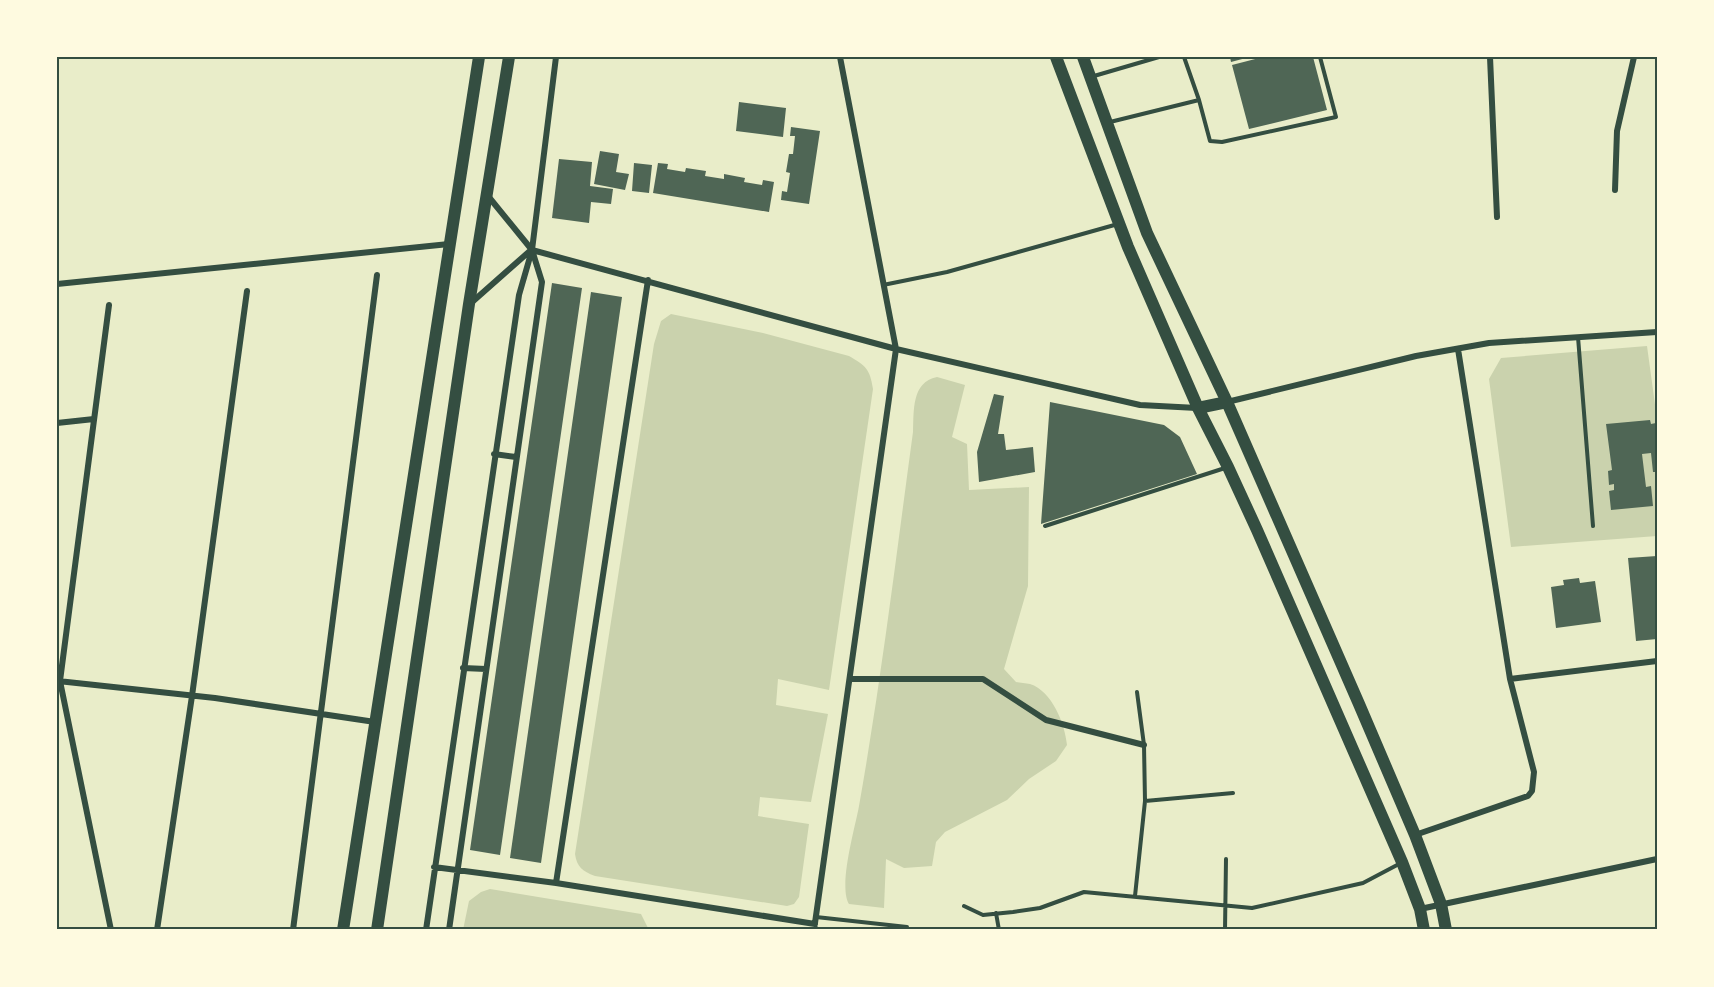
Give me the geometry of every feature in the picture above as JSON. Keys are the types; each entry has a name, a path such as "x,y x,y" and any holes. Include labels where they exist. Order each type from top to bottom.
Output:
{"main road":[{"path":"343,930 479,57"},
{"path":"377,930 469,304 509,57"},
{"path":"1056,57 1119,223 1198,408 1228,467 1402,862 1420,909 1424,930"},
{"path":"1083,57 1147,233 1227,402 1415,835 1441,904 1446,930"},
{"path":"1198,408 1227,402"}],"street":[{"path":"426,930 494,454 519,295 532,250 556,57"},
{"path":"434,867 556,883 815,924 896,349 840,57"},
{"path":"1490,57 1497,217"},
{"path":"1615,190 1617,131 1634,57"},
{"path":"449,930 542,282 532,250 488,195"},
{"path":"57,284 449,244"},
{"path":"532,250 896,349 1140,405 1198,408"},
{"path":"469,304 532,250"},
{"path":"293,930 377,275"},
{"path":"556,883 648,280"},
{"path":"157,930 192,696 247,291"},
{"path":"109,305 59,681 111,930"},
{"path":"1227,402 1416,356 1489,343 1657,332"},
{"path":"1415,835 1528,796 1532,790 1534,772 1510,679 1458,349"},
{"path":"57,423 94,419"},
{"path":"494,454 516,457"},
{"path":"1510,679 1657,661"},
{"path":"463,668 486,669"},
{"path":"851,679 983,679 1046,720 1144,745"},
{"path":"59,681 192,696 375,722"},
{"path":"1420,909 1657,859"}],"lane":[{"path":"1090,77 1159,57"},
{"path":"1184,57 1210,141 1222,142 1336,117 1320,57"},
{"path":"1107,123 1199,100"},
{"path":"884,285 988,261 1119,223"},
{"path":"1578,336 1593,526"},
{"path":"1045,526 1228,467"},
{"path":"1135,896 1145,801 1144,745 1137,692"},
{"path":"1145,801 1233,793"},
{"path":"1225,930 1226,859"},
{"path":"964,906 983,915 996,914 1040,908 1084,892 1252,908 1363,883 1402,862"},
{"path":"996,914 999,930"},
{"path":"815,924 907,927 907,930"}],"green space":[{"path":"671,314 763,333 849,356 869,372 872,382 873,389 829,690 778,679 776,705 828,714 811,802 760,797 758,816 809,824 799,897 794,904 787,906 595,876 581,868 575,854 654,344 661,321"},
{"path":"1647,346 1657,419 1657,536 1511,547 1489,379 1501,358"},
{"path":"937,377 965,385 952,437 967,444 969,490 1029,487 1028,586 1004,669 1016,682 1038,688 1051,701 1060,718 1067,745 1056,761 1029,779 1007,800 945,832 936,842 932,866 904,868 886,859 884,908 849,904 846,896 846,871 859,806 881,666 913,432 914,407 922,385"},
{"path":"490,889 641,914 649,930 463,930 469,901 481,892"}],"building":[{"path":"1230,57 1246,57 1246,58 1231,62"},
{"path":"1263,57 1313,57 1327,110 1249,129 1232,65"},
{"path":"739,102 786,108 783,137 736,131"},
{"path":"791,127 820,131 809,204 781,200 782,191 787,192 790,173 786,172 789,154 793,154 795,136 790,136"},
{"path":"600,151 619,154 616,172 629,174 625,190 594,184"},
{"path":"559,159 592,162 590,186 613,189 611,204 591,202 589,223 552,218"},
{"path":"634,163 652,165 649,193 632,191"},
{"path":"658,163 668,164 667,169 685,172 686,168 706,171 705,176 724,179 724,174 745,178 744,182 762,185 763,180 774,182 769,212 653,193"},
{"path":"552,283 582,288 500,855 470,850"},
{"path":"591,292 622,297 541,863 510,858"},
{"path":"994,394 1004,396 998,434 1004,434 1006,450 1033,447 1035,472 979,482 977,452"},
{"path":"1050,402 1164,425 1180,437 1197,474 1041,524"},
{"path":"1650,420 1651,424 1656,423 1657,472 1653,472 1651,453 1642,454 1646,487 1651,486 1653,506 1611,510 1609,491 1614,490 1614,484 1609,485 1608,471 1612,470 1606,424"},
{"path":"1657,556 1657,639 1636,641 1628,558"},
{"path":"1579,578 1580,583 1595,581 1601,622 1556,628 1551,587 1564,585 1563,580"}]}
